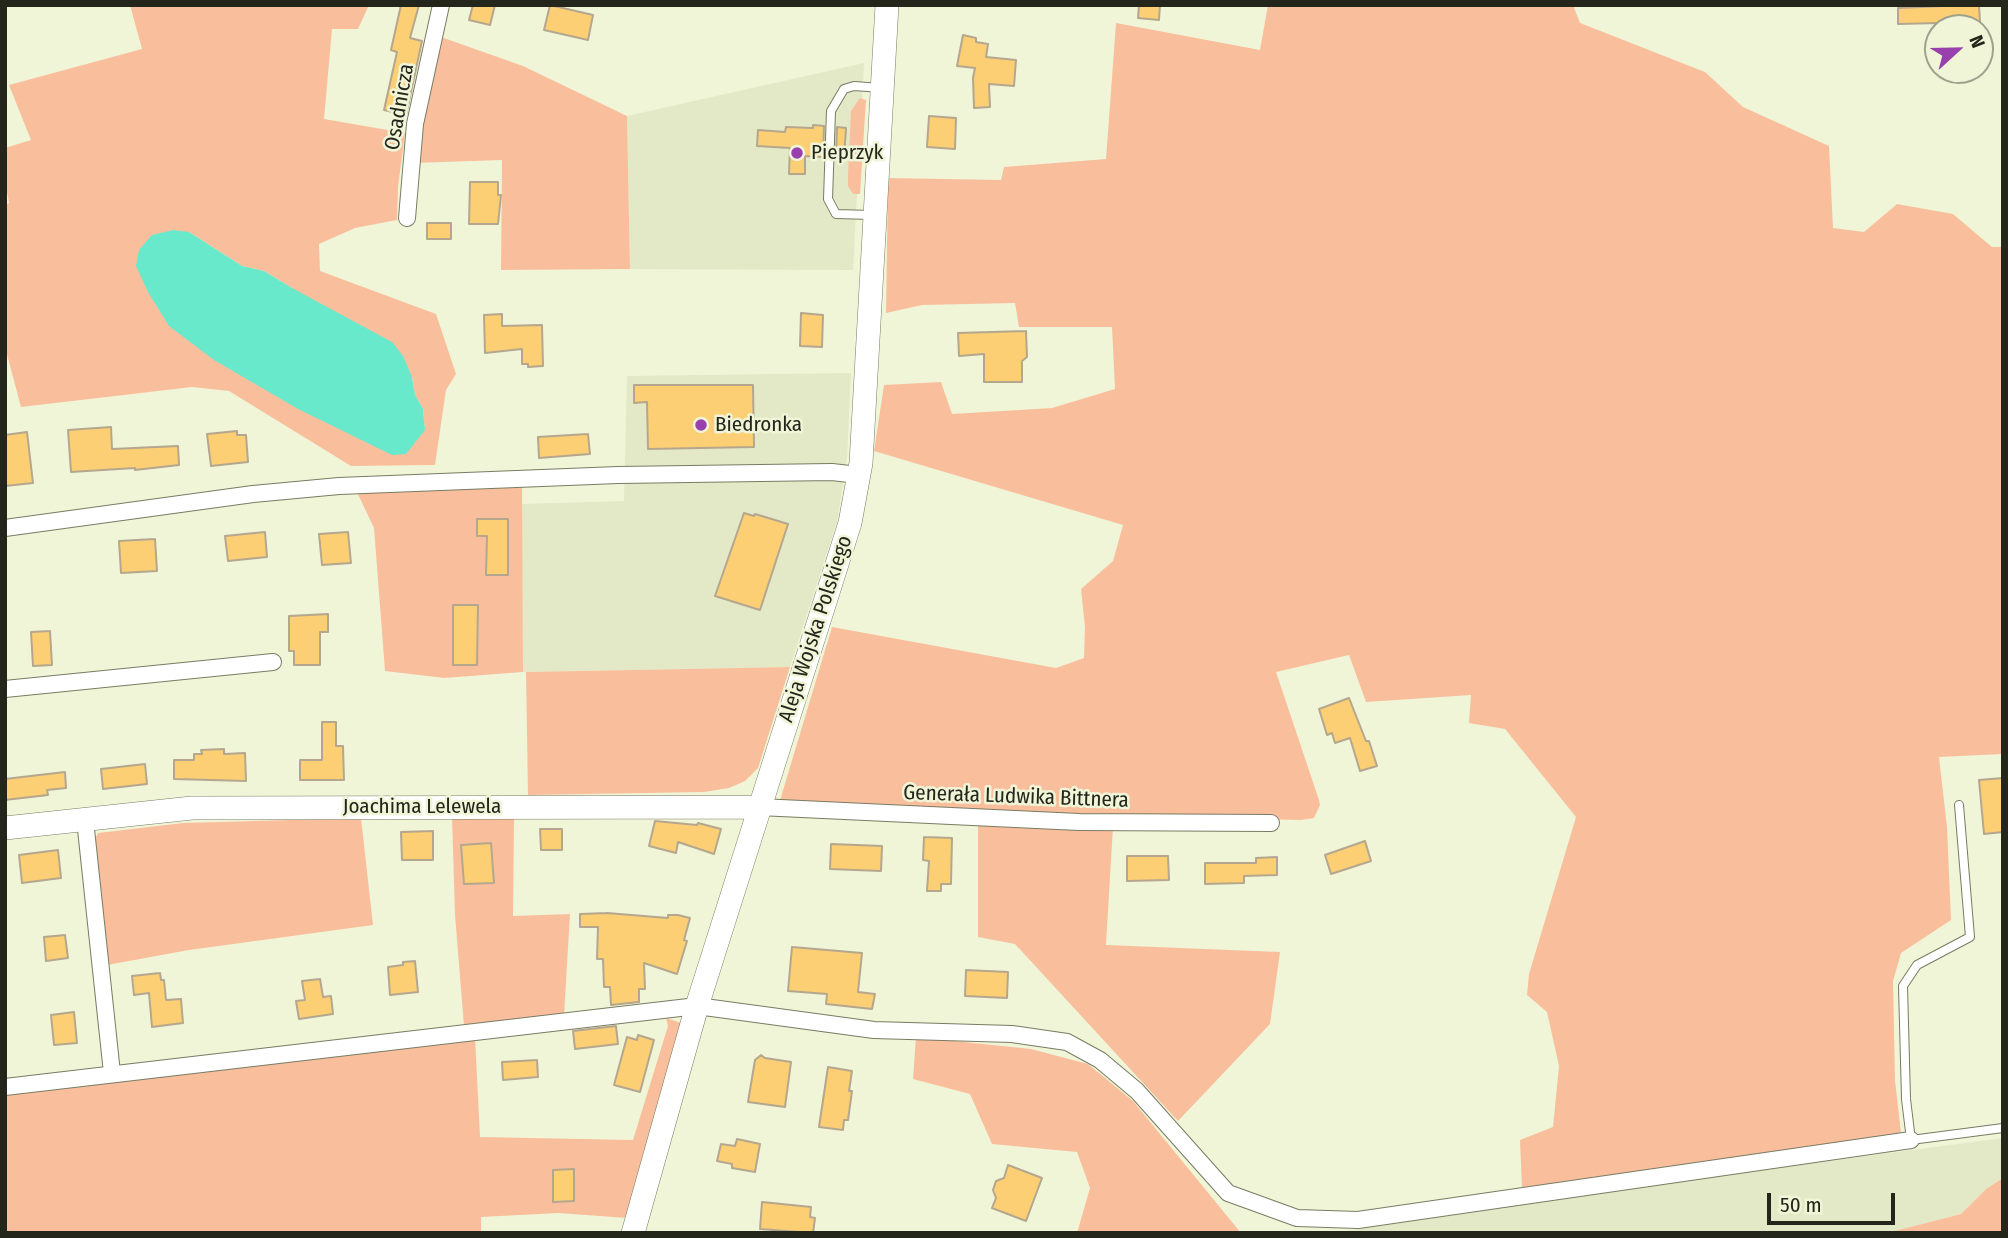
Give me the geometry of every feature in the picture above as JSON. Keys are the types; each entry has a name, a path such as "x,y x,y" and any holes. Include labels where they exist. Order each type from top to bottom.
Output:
{"street":[{"name":"Osadnicza","path":"407,218 415,124 442,5"},
{"name":"Aleja Wojska Polskiego","path":"633,1233 697,1006 850,523 859,475 887,5"},
{"path":"5,528 253,494 339,486 618,475 832,472 859,475"},
{"path":"5,689 273,662"},
{"name":"Joachima Lelewela","path":"5,828 192,808 759,807"},
{"name":"Generała Ludwika Bittnera","path":"759,807 1079,822 1271,824"},
{"path":"85,820 112,1073"},
{"path":"5,1087 697,1006 874,1030 1012,1034 1067,1042 1100,1060 1137,1091 1228,1193 1297,1218 1358,1220 1911,1140"}],"lane":[{"path":"875,215 836,214 828,199 831,111 844,89 854,86 882,88"},
{"path":"1959,805 1970,937 1917,965 1903,986 1906,1100 1911,1140 2003,1128"}],"shaded area":[{"path":"130,5 369,5 358,29 332,29 324,119 405,133 397,220 355,228 319,244 320,271 436,314 456,374 446,390 435,465 351,466 229,391 192,387 21,407 5,347 5,205 9,203 5,181 5,148 31,140 9,85 142,49","holes":["189,232 242,266 264,271 292,288 412,377 415,395 423,409 425,430"]},
{"path":"1268,5 1573,5 1580,23 1705,72 1743,107 1829,146 1833,228 1864,232 1897,204 1953,214 1992,247 2003,247 2003,754 1939,757 1947,827 1951,920 1901,953 1893,981 1895,1080 1901,1133 1522,1188 1520,1140 1553,1127 1559,1066 1547,1012 1527,995 1529,974 1576,817 1505,729 1469,723 1471,695 1366,702 1349,655 1276,672 1319,800 1320,805 1314,818 1301,820 778,807 832,627 1056,668 1084,658 1085,627 1081,589 1113,561 1123,525 874,451 884,385 941,382 952,414 1052,408 1115,389 1112,327 1019,327 1015,303 922,305 886,313 888,178 1001,180 1004,167 1106,159 1116,23 1260,50"},
{"path":"441,37 523,66 627,116 630,269 501,270 502,160 413,163"},
{"path":"864,63 853,270 630,269 627,116"},
{"path":"860,98 866,100 860,194 853,194 848,186 851,111"},
{"path":"851,373 847,458 837,522 790,667 523,672 521,504 624,501 627,376"},
{"path":"522,484 523,672 444,678 385,671 374,528 356,490"},
{"path":"790,667 758,768 745,781 729,788 704,792 528,795 526,672"},
{"path":"361,818 373,925 189,950 107,965 94,841 98,833 183,823"},
{"path":"452,818 514,819 513,916 570,914 564,1016 464,1026 455,915"},
{"path":"978,826 1113,827 1106,945 1280,952 1270,1024 1178,1121 1015,944 978,937"},
{"path":"666,1018 685,1024 627,1218 558,1213 481,1217 481,1233 5,1233 5,1095 475,1037 480,1137 633,1140 668,1026"},
{"path":"916,1037 1031,1049 1088,1064 1133,1101 1241,1233 1077,1233 1090,1188 1077,1152 992,1144 970,1094 913,1079"},
{"path":"2003,1138 2003,1178 1986,1189 1961,1214 1887,1233 1332,1233 1754,1171"},
{"path":"2003,1178 2003,1233 1887,1233 1961,1214 1986,1189"}],"water":[{"path":"173,230 189,232 242,266 264,271 392,342 403,356 412,377 415,395 423,409 425,430 406,454 392,455 298,409 214,360 169,326 136,266 139,250 152,235"}],"building":[{"path":"401,5 419,5 410,38 422,41 406,115 384,110 397,52 391,50"},
{"path":"473,5 495,5 490,25 469,20"},
{"path":"550,5 593,15 588,40 544,30"},
{"path":"1139,5 1160,5 1159,20 1138,18"},
{"path":"1979,5 1980,14 1924,14 1924,23 1898,24 1898,8"},
{"path":"963,35 976,38 976,42 988,44 986,57 1016,60 1014,86 989,84 990,107 974,108 975,68 957,66"},
{"path":"929,116 956,118 955,149 927,147"},
{"path":"813,125 824,126 823,157 805,156 805,174 789,174 790,148 757,146 758,130 785,132 786,127 813,128"},
{"path":"837,127 846,128 844,158 836,158"},
{"path":"470,182 498,182 498,195 501,195 498,224 469,224"},
{"path":"427,223 451,223 451,239 427,239"},
{"path":"801,313 823,315 822,347 800,346"},
{"path":"502,314 502,326 542,325 543,366 528,367 528,364 522,364 522,349 485,353 484,315"},
{"path":"1026,331 1027,357 1022,361 1022,382 984,382 984,354 959,356 958,333"},
{"name":"Biedronka","path":"634,385 753,385 754,447 648,449 647,402 634,403"},
{"path":"111,427 112,449 178,446 179,465 135,470 71,472 68,430"},
{"path":"237,431 237,435 246,435 248,462 211,466 207,434"},
{"path":"27,432 33,483 5,486 5,435"},
{"path":"588,434 590,454 539,458 538,437"},
{"path":"744,513 788,524 760,610 715,596"},
{"path":"477,519 508,519 508,575 486,575 487,536 477,536"},
{"path":"265,532 267,557 228,561 225,536"},
{"path":"348,532 351,563 322,565 319,534"},
{"path":"155,539 157,571 121,573 119,541"},
{"path":"453,605 478,605 477,665 453,665"},
{"path":"328,614 328,632 320,632 320,665 294,665 294,651 289,651 289,616"},
{"path":"50,631 52,665 33,666 31,632"},
{"path":"1349,698 1366,741 1369,741 1377,766 1360,771 1350,738 1335,743 1332,733 1327,735 1319,709"},
{"path":"322,722 336,722 336,746 343,746 344,780 300,780 300,760 322,760"},
{"path":"224,749 224,754 245,753 246,781 174,779 174,760 194,760 194,754 202,754 201,750"},
{"path":"145,764 147,784 103,789 101,769"},
{"path":"65,772 66,788 47,790 48,795 5,800 5,779"},
{"path":"2003,778 2003,832 1984,834 1979,780"},
{"path":"655,821 698,823 721,829 714,854 678,842 676,853 649,846"},
{"path":"540,829 562,829 562,850 541,850"},
{"path":"433,831 433,860 402,860 401,832"},
{"path":"924,837 952,838 951,884 941,884 941,891 927,891 929,861 923,860"},
{"path":"1365,841 1371,861 1331,874 1325,855"},
{"path":"491,843 494,883 464,884 461,845"},
{"path":"831,844 882,846 881,871 830,869"},
{"path":"58,850 61,878 22,883 19,855"},
{"path":"1127,856 1168,856 1169,880 1127,881"},
{"path":"1277,857 1277,875 1244,876 1244,883 1205,884 1205,863 1256,863 1256,858"},
{"path":"607,913 668,918 668,915 678,915 690,918 684,940 687,941 677,974 644,963 645,989 639,989 639,1002 611,1005 610,987 604,987 603,959 597,959 598,927 580,927 580,914"},
{"path":"65,935 68,958 46,961 44,937"},
{"path":"792,947 862,953 858,992 875,994 872,1009 826,1004 827,994 788,991"},
{"path":"415,961 418,992 390,995 388,967"},
{"path":"966,970 1008,972 1007,998 965,996"},
{"path":"160,973 161,980 164,980 166,1000 181,999 183,1023 152,1027 149,993 134,995 132,976"},
{"path":"320,979 323,997 331,996 333,1014 299,1019 296,1001 305,1000 302,981"},
{"path":"74,1012 77,1043 54,1045 51,1015"},
{"path":"616,1026 618,1044 575,1049 573,1031"},
{"path":"638,1035 654,1040 640,1092 614,1085 627,1037 637,1040"},
{"path":"761,1055 791,1062 785,1107 748,1102 755,1060"},
{"path":"537,1060 538,1077 503,1080 502,1062"},
{"path":"828,1067 852,1071 848,1120 844,1120 843,1130 819,1127"},
{"path":"737,1139 760,1144 755,1172 732,1168 732,1164 717,1161 721,1144 735,1146"},
{"path":"1008,1165 1042,1178 1026,1221 992,1208 996,1198 993,1190 996,1181 1004,1178"},
{"path":"574,1169 574,1201 553,1202 553,1170"},
{"path":"762,1202 811,1207 810,1217 815,1218 813,1233 760,1229"}],"place":[{"name":"Pieprzyk","path":"797,153"},
{"name":"Biedronka","path":"701,425"}]}
